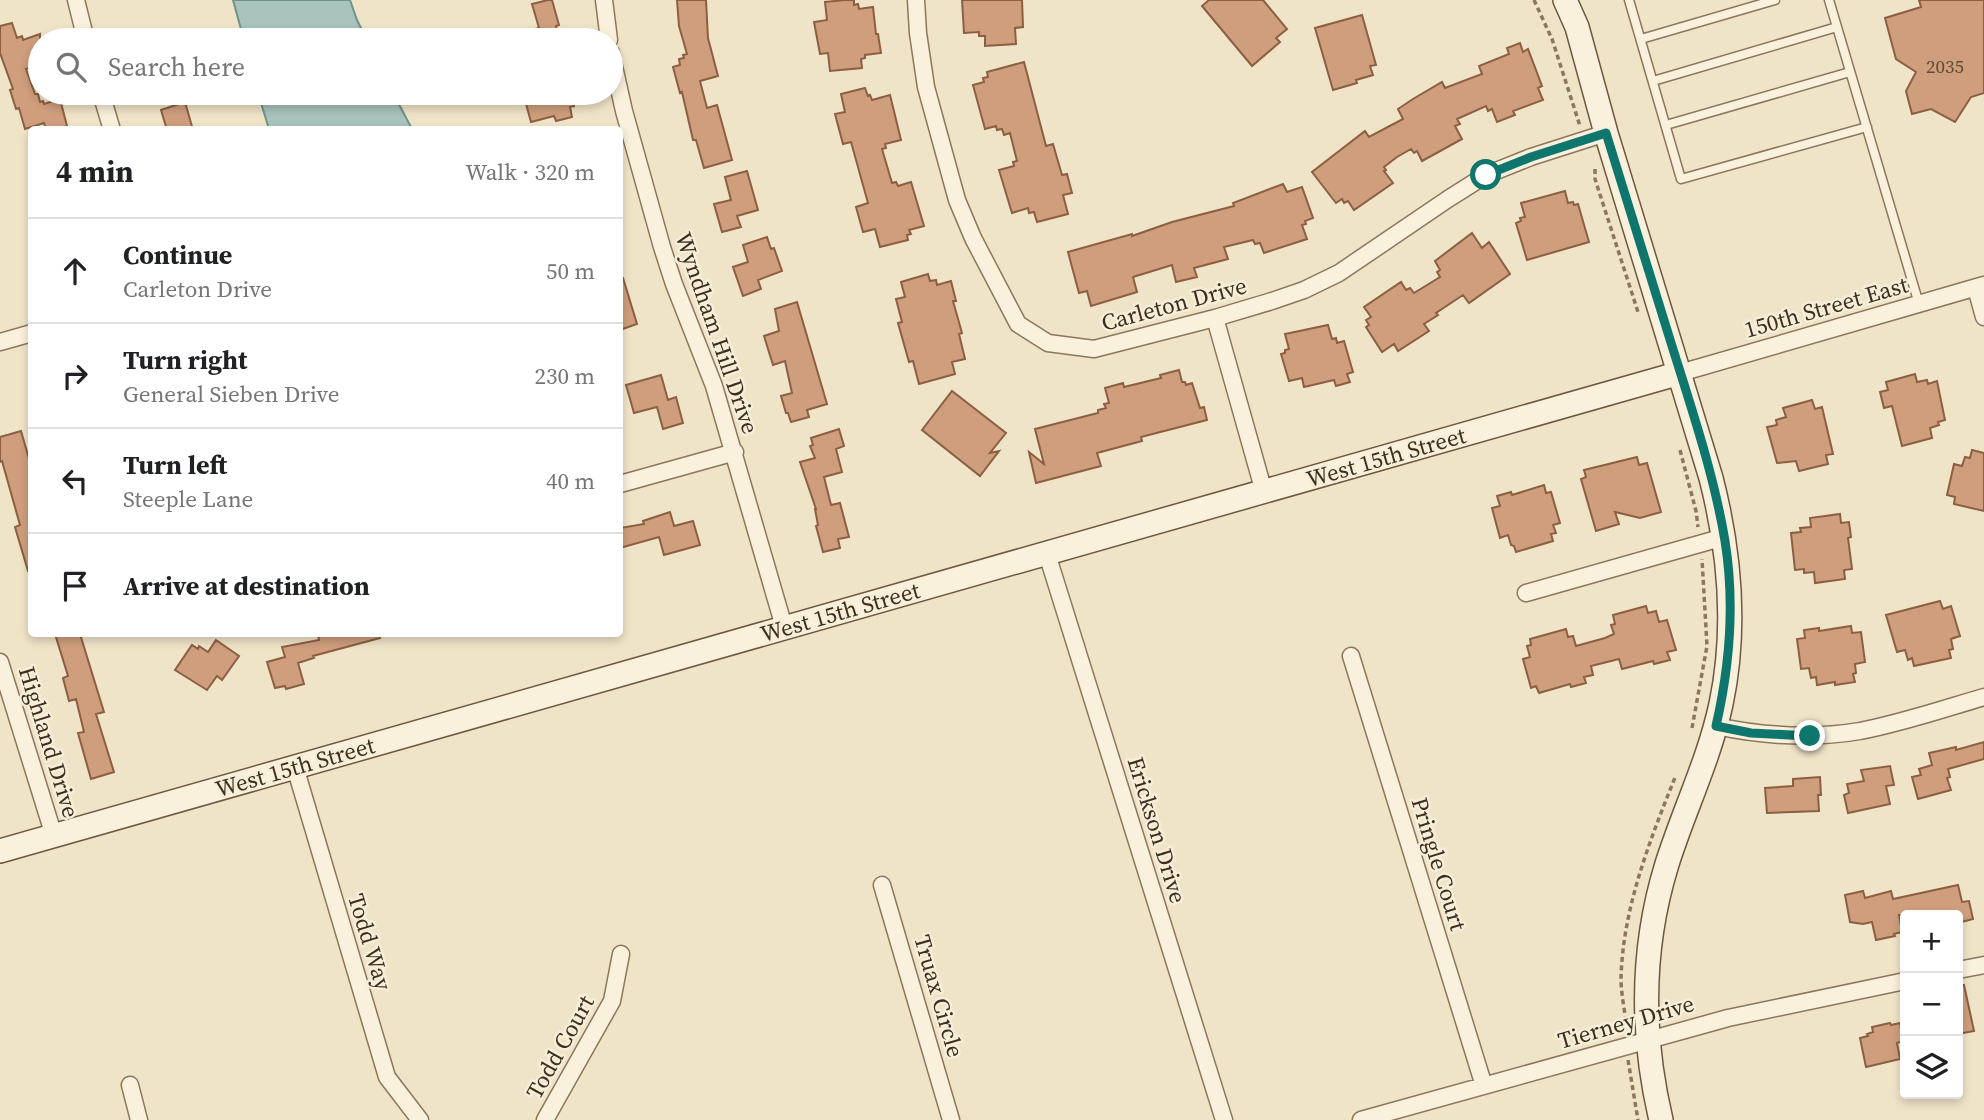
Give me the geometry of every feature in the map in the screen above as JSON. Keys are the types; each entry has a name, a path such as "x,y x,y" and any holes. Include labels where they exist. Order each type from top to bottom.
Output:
{"street":[{"path":"76,0 83,28"},
{"path":"604,0 608,28"},
{"name":"Carleton Drive","path":"916,0 926,87 951,183 972,238 1018,324 1048,343 1094,349 1215,318 1304,290 1339,273 1486,175 1596,136"},
{"path":"1565,0 1577,27 1596,136 1680,373 1711,478 1724,537 1728,579 1730,635 1727,669 1716,726 1658,894 1637,1042 1661,1120"},
{"path":"104,105 110,126"},
{"name":"Wyndham Hill Drive","path":"623,105 662,247 714,386 784,627"},
{"path":"1980,286 1984,317"},
{"name":"150th Street East","path":"1680,373 1980,286"},
{"path":"1215,318 1264,492"},
{"path":"0,342 28,334"},
{"name":"West 15th Street","path":"0,851 1680,373"},
{"path":"623,483 734,452"},
{"path":"1526,593 1724,537"},
{"name":"Erickson Drive","path":"1047,554 1224,1120"},
{"name":"Pringle Court","path":"1350,656 1484,1086"},
{"name":"Highland Drive","path":"0,662 54,836"},
{"path":"1716,726 1786,736 1835,734 1883,726 1984,697"},
{"name":"Todd Way","path":"295,767 387,1077 420,1120"},
{"name":"Truax Circle","path":"882,885 951,1120"},
{"name":"Todd Court","path":"545,1120 612,1002 621,954"},
{"path":"1963,969 1984,965"},
{"name":"Tierney Drive","path":"1362,1120 1728,1018 1900,982"},
{"path":"130,1085 139,1120"}],"lane":[{"path":"1629,0 1681,179 1867,127"},
{"path":"1641,39 1775,0"},
{"path":"1829,0 1919,304"},
{"path":"1653,81 1837,27"},
{"path":"1666,125 1850,72"}],"path":[{"path":"1534,0 1552,39 1577,119 1596,136 1595,179 1639,315"},
{"path":"1679,446 1696,511 1701,543 1707,646 1692,729"},
{"path":"1638,1120 1629,1072 1637,1042 1621,979 1628,916 1654,829 1680,767"}],"water":[{"path":"233,0 350,0 361,28 241,28"},
{"path":"262,105 399,105 410,126 268,126"}],"building":[{"path":"552,0 559,25 556,28 539,28 532,4"},
{"path":"677,0 706,0 708,38 718,76 700,81 707,108 717,105 732,160 704,168 696,140 693,140 673,67 680,65 679,59 687,54 679,26"},
{"path":"854,0 854,5 858,4 859,9 873,7 881,53 865,55 865,58 861,59 862,68 830,71 828,53 820,54 814,22 827,20 825,2"},
{"path":"962,0 1022,0 1023,27 1015,28 1016,44 985,46 985,36 979,36 979,32 964,33"},
{"path":"1209,0 1263,0 1287,29 1276,38 1280,42 1252,66 1202,6"},
{"path":"1919,0 1984,0 1984,93 1971,97 1955,122 1931,109 1912,114 1906,91 1916,72 1896,59 1885,18 1921,7"},
{"path":"1362,15 1376,65 1370,66 1373,75 1333,90 1315,28"},
{"path":"12,23 17,38 22,36 23,40 28,38 28,105 62,105 67,126 45,126 44,123 25,129 19,108 16,109 10,90 13,89 0,53 0,26"},
{"path":"1520,43 1523,52 1528,49 1542,86 1538,88 1543,100 1513,111 1515,115 1497,122 1492,109 1488,111 1486,106 1457,119 1460,124 1455,126 1462,139 1422,161 1417,151 1414,153 1411,149 1397,157 1384,167 1393,183 1354,210 1348,201 1344,203 1342,199 1336,203 1312,172 1365,131 1369,137 1403,119 1398,109 1413,99 1442,82 1445,88 1482,74 1479,66 1509,54 1507,48"},
{"path":"1024,62 1046,146 1053,144 1062,175 1067,174 1072,193 1063,195 1068,214 1037,222 1034,212 1029,213 1028,208 1012,213 999,170 1014,166 1013,162 1017,161 1010,133 1004,135 1002,129 997,130 996,126 985,129 973,85 984,82 983,78 988,77 987,72"},
{"path":"865,88 872,100 890,95 901,140 885,144 886,148 882,149 892,183 896,182 898,186 911,182 924,226 909,230 911,234 907,235 908,240 880,247 875,229 863,232 856,207 868,203 851,142 843,144 835,114 845,112 841,94"},
{"path":"186,105 192,126 166,126 161,110"},
{"path":"526,105 574,105 570,107 572,117 556,121 554,116 531,122"},
{"path":"747,171 758,210 737,216 741,227 722,232 714,204 731,200 725,177"},
{"path":"1283,184 1287,192 1302,187 1313,218 1302,225 1307,239 1264,253 1260,243 1255,244 1253,240 1224,247 1228,259 1194,268 1197,277 1176,282 1172,265 1133,277 1137,292 1091,306 1087,291 1079,293 1068,252 1234,206 1233,203"},
{"path":"1565,191 1568,203 1578,204 1589,242 1527,260 1516,223 1525,217 1521,203"},
{"path":"1472,233 1482,248 1489,242 1510,274 1469,303 1463,295 1436,313 1438,315 1424,324 1429,331 1398,351 1394,344 1382,352 1366,327 1369,325 1366,320 1371,317 1364,307 1401,282 1406,290 1410,288 1414,293 1440,277 1435,261"},
{"path":"767,237 782,271 758,280 761,289 743,296 733,267 748,262 743,245"},
{"path":"928,274 930,281 936,280 937,285 951,281 965,359 952,362 955,374 919,384 913,361 909,362 898,323 902,322 896,299 905,297 901,282"},
{"path":"623,278 637,324 623,329"},
{"path":"797,302 827,404 807,410 809,417 791,422 781,396 792,393 785,361 773,365 764,336 779,331 775,309"},
{"path":"1328,325 1332,339 1336,338 1337,343 1344,341 1353,372 1347,374 1350,382 1336,386 1334,380 1304,387 1302,378 1289,381 1281,354 1289,349 1285,334"},
{"path":"1179,370 1182,382 1186,385 1192,383 1200,408 1204,407 1207,420 1141,437 1142,441 1097,453 1101,466 1036,483 1029,452 1044,464 1035,429 1098,413 1098,410 1106,408 1104,404 1109,403 1105,388 1123,383 1124,387 1161,378 1160,375"},
{"path":"1915,374 1917,382 1927,380 1928,384 1937,381 1945,420 1930,428 1932,438 1902,446 1892,406 1884,408 1880,392 1888,390 1886,382"},
{"path":"661,375 668,400 676,397 683,423 663,429 657,407 634,413 626,385"},
{"path":"952,391 1006,433 990,453 999,451 980,476 922,430"},
{"path":"1812,400 1815,409 1822,407 1833,454 1826,455 1828,464 1799,471 1796,461 1777,463 1767,427 1777,425 1776,420 1786,417 1783,408"},
{"path":"839,429 844,446 836,449 842,472 824,477 831,505 840,503 849,537 838,539 840,548 823,552 816,526 816,509 800,462 815,458 810,446 813,445 811,438"},
{"path":"21,431 28,455 28,571 15,527 20,525 2,461 0,462 0,437"},
{"path":"1972,450 1984,453 1984,511 1954,504 1955,497 1947,495 1954,464 1962,466 1965,457 1970,458"},
{"path":"1637,457 1639,465 1647,463 1661,512 1640,518 1615,512 1619,524 1596,531 1581,479 1586,477 1584,470"},
{"path":"1544,485 1546,493 1551,492 1560,523 1553,525 1556,533 1551,534 1553,541 1516,552 1508,535 1500,538 1492,508 1500,506 1497,496 1511,492 1512,495"},
{"path":"670,512 674,526 693,521 700,545 664,555 659,537 623,547 623,528 644,524 643,521"},
{"path":"1840,514 1841,523 1849,522 1852,569 1844,570 1845,579 1815,583 1814,572 1795,570 1791,533 1801,532 1800,528 1811,527 1810,518"},
{"path":"1940,601 1943,609 1951,606 1960,636 1951,639 1951,658 1914,666 1912,658 1908,660 1905,650 1897,652 1886,615"},
{"path":"1646,606 1648,613 1656,611 1659,622 1667,620 1676,650 1667,652 1670,660 1654,664 1653,661 1622,669 1619,659 1591,666 1593,675 1584,677 1586,683 1571,687 1570,684 1539,693 1536,686 1531,688 1523,659 1530,657 1527,646 1531,645 1530,639 1566,629 1568,637 1573,636 1576,646 1605,638 1614,634 1611,625 1615,624 1613,615"},
{"path":"1851,626 1852,633 1861,632 1865,662 1855,664 1855,682 1817,685 1816,677 1811,678 1809,668 1801,669 1797,639 1805,638 1804,630 1819,628 1819,631"},
{"path":"56,637 81,637 104,712 96,714 114,772 91,779 78,733 84,732 76,699 69,701 63,678 68,676"},
{"path":"318,637 380,638 313,656 314,658 298,663 304,684 286,689 285,686 275,688 267,662 285,657 282,647 319,640"},
{"path":"216,640 239,656 222,680 217,676 207,690 175,670 192,645 208,652"},
{"path":"1984,742 1984,759 1948,769 1950,777 1947,778 1951,790 1918,799 1912,777 1921,775 1919,769 1932,765 1929,753 1956,747 1956,750"},
{"path":"1890,766 1894,785 1886,786 1890,804 1848,813 1844,795 1849,793 1847,784 1864,781 1861,770"},
{"path":"1820,777 1819,811 1767,813 1765,788 1793,786 1793,779"},
{"path":"1958,885 1962,902 1969,901 1973,919 1963,922 1963,910 1900,910 1900,932 1876,940 1872,922 1850,922 1845,895 1863,891 1865,898 1891,891 1893,899"},
{"path":"1963,985 1974,1031 1963,1033"},
{"path":"1900,1023 1900,1042 1897,1043 1900,1059 1866,1067 1860,1038 1873,1032 1872,1027"}],"route":[{"path":"1486,175 1531,157 1606,133 1711,478 1725,543 1730,635 1727,669 1716,726 1751,733 1810,736"}]}
